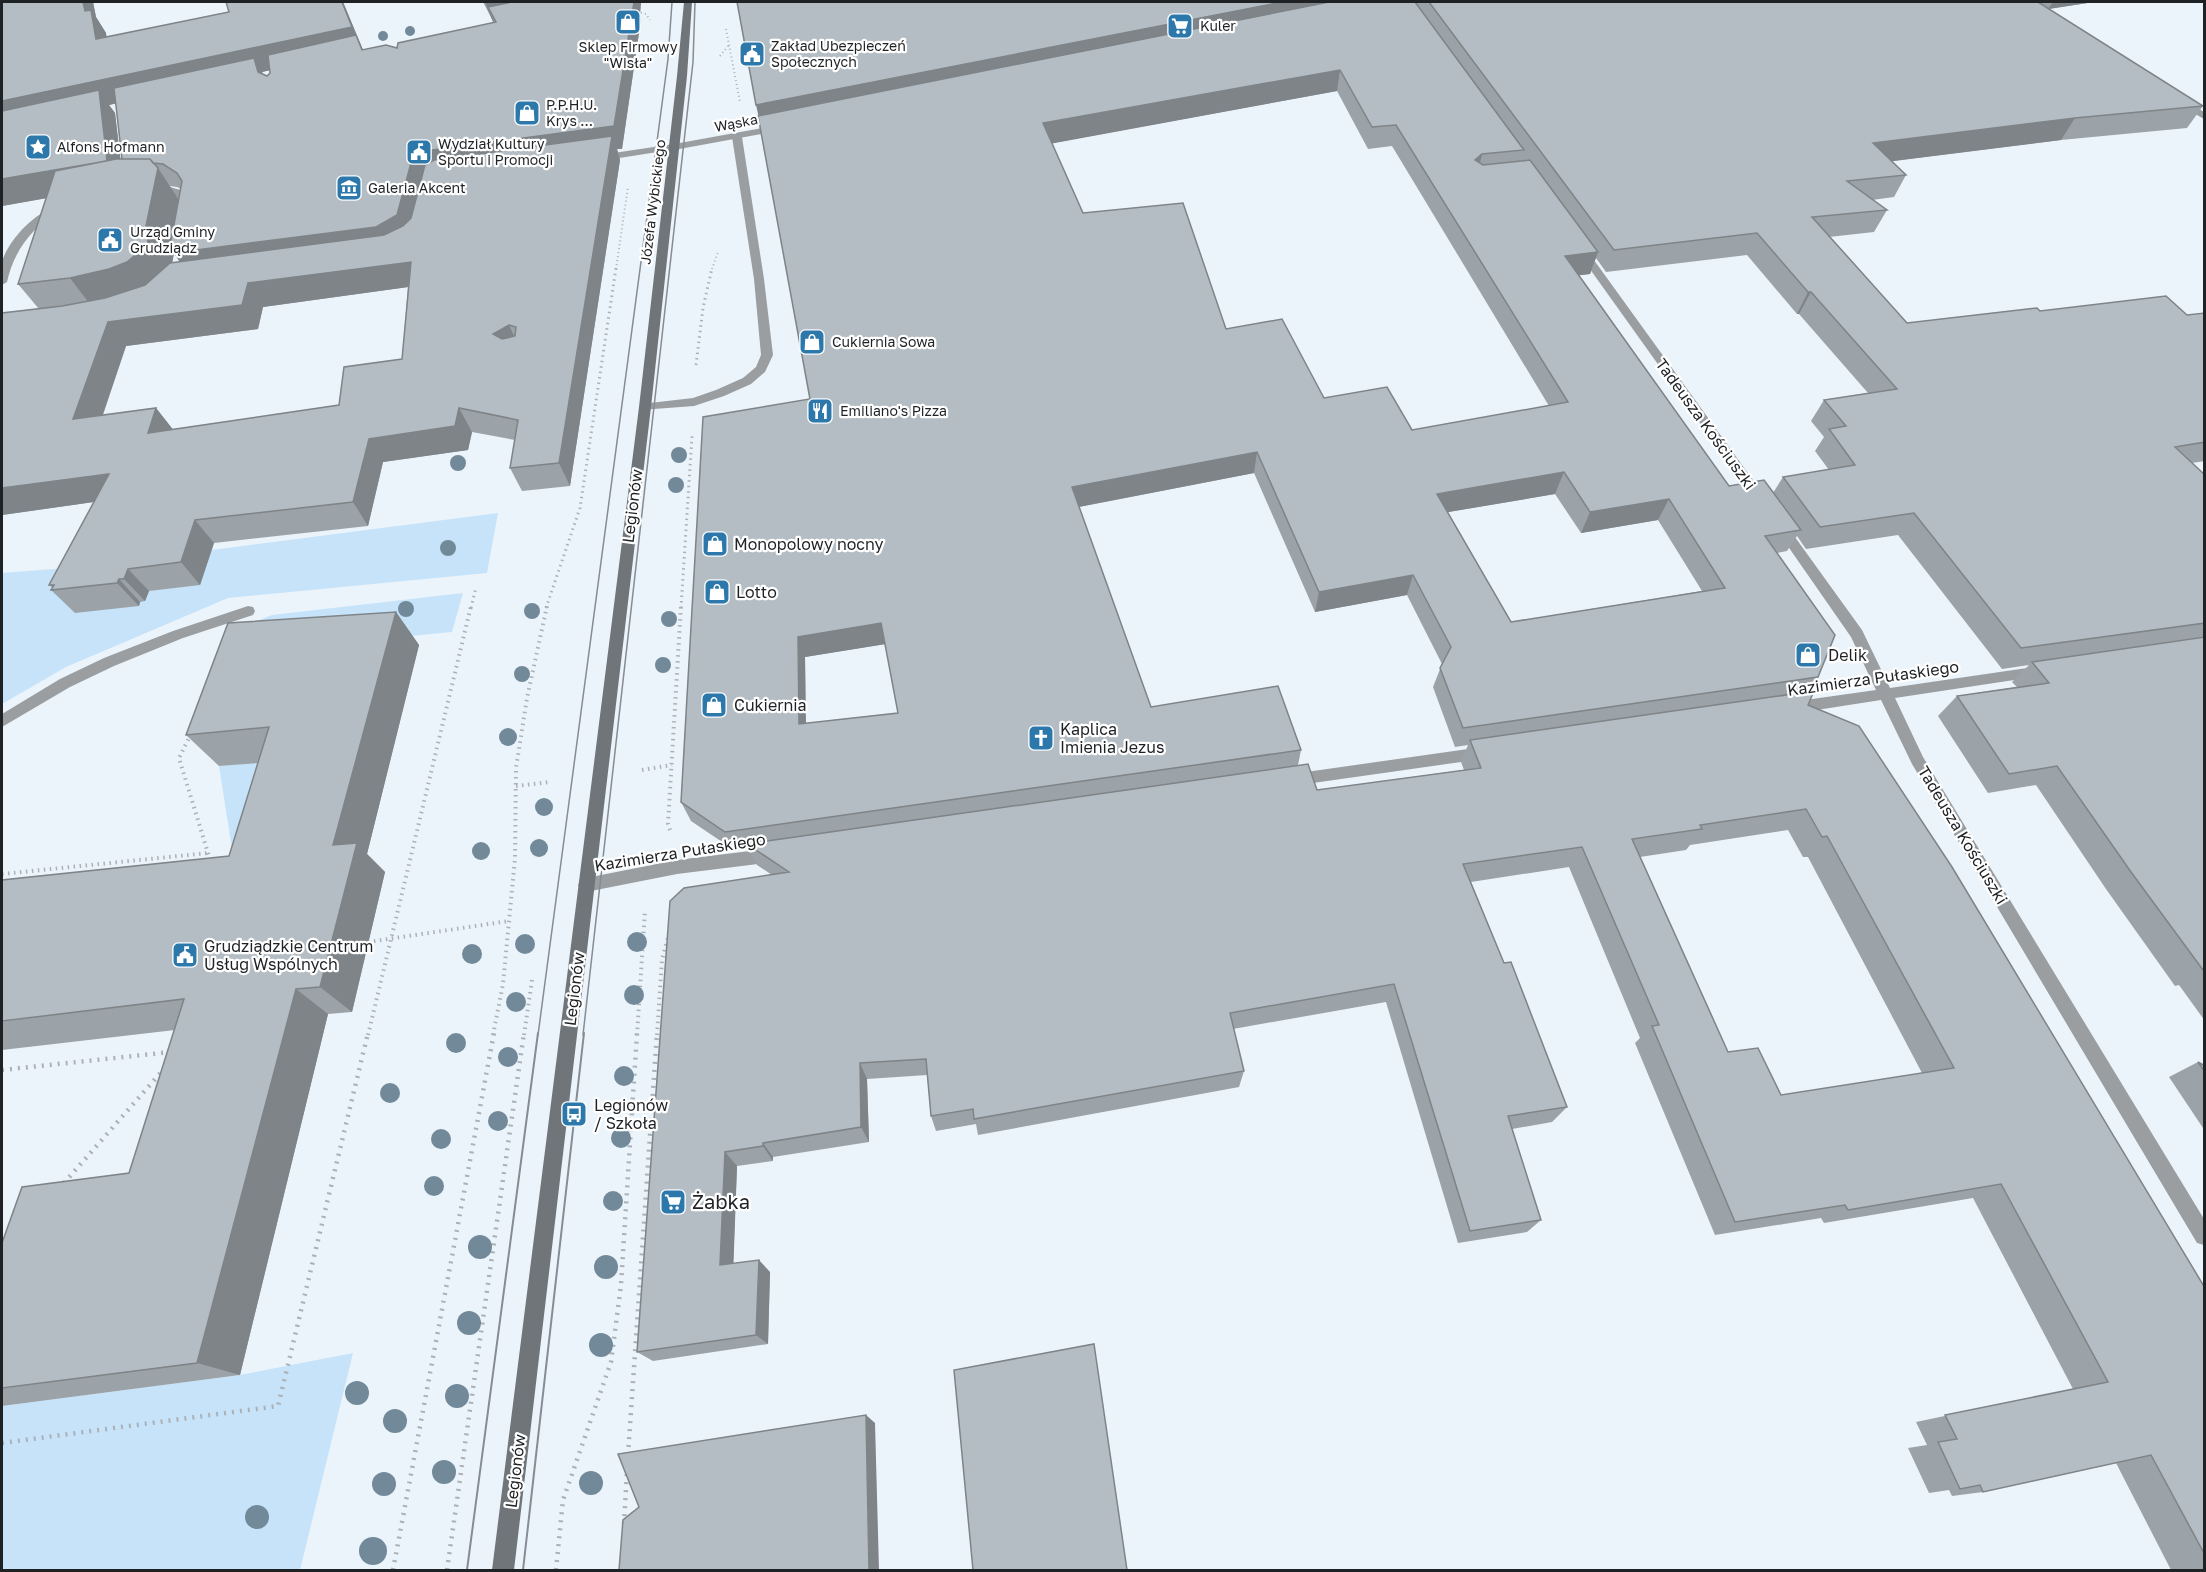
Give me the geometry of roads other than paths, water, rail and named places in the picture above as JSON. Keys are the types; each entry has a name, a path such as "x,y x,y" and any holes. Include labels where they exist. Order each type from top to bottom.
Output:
{"street":[{"name":"Józefa Wybickiego","path":"645,407 688,2"},
{"path":"2175,98 2205,116"},
{"name":"Wąska","path":"589,159 737,137 792,125"},
{"path":"645,407 694,402 729,389 747,381 761,369 767,355 759,279 737,137"},
{"path":"139,192 165,189 177,191 186,197 190,205 188,216"},
{"path":"2,282 4,266 31,226 44,215 69,206"},
{"name":"Tadeusza Kościuszki","path":"1576,243 1857,634 1917,760 2205,1236"},
{"name":"Legionów","path":"503,1570 645,407"},
{"path":"2,722 63,684 116,658 190,629 248,611"},
{"name":"Kazimierza Pułaskiego","path":"1780,710 2051,670"},
{"path":"1274,783 1498,751"},
{"name":"Kazimierza Pułaskiego","path":"586,885 677,867 791,852"}],"tram line":[{"path":"538,1035 668,59 672,2"},
{"path":"583,1035 693,62 695,2"},
{"path":"467,1570 538,1033"},
{"path":"523,1570 584,1033"}],"place":[{"name":"Sklep Firmowy \"Wisła\"","path":"628,22"},
{"name":"Kuler","path":"1180,26"},
{"name":"Zakład Ubezpieczeń Społecznych","path":"752,54"},
{"name":"P.P.H.U. Krys ...","path":"527,113"},
{"name":"Alfons Hofmann","path":"38,147"},
{"name":"Wydział Kultury Sportu i Promocji","path":"419,152"},
{"name":"Galeria Akcent","path":"349,188"},
{"name":"Urząd Gminy Grudziądz","path":"110,240"},
{"name":"Cukiernia Sowa","path":"812,342"},
{"name":"Emiliano's Pizza","path":"820,411"},
{"name":"Monopolowy nocny","path":"715,544"},
{"name":"Lotto","path":"717,592"},
{"name":"Delik","path":"1808,655"},
{"name":"Cukiernia","path":"714,705"},
{"name":"Kaplica Imienia Jezus","path":"1041,738"},
{"name":"Grudziądzkie Centrum Usług Wspólnych","path":"185,955"},
{"name":"Legionów / Szkoła","path":"574,1114"},
{"name":"Żabka","path":"673,1202"}]}
